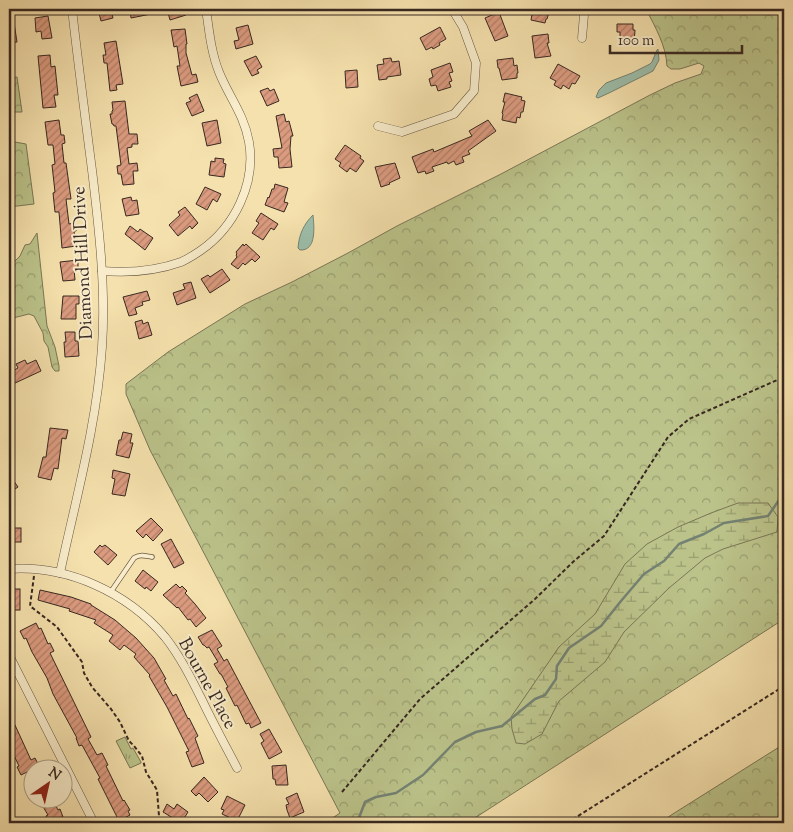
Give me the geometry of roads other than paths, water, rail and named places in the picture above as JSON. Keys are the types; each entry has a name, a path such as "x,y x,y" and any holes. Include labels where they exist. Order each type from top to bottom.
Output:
{"street":[{"name":"Diamond Hill Drive","path":"60,573 94,421 99,387 103,319 98,223 72,9"},
{"path":"102,271 136,271 181,262 217,237 226,227 241,201 249,172 249,143 240,112 224,84 212,52 206,9"},
{"path":"378,126 402,132 454,114 474,91 476,63 463,27 452,9"},
{"path":"581,9 584,15 582,38"},
{"name":"Bourne Place","path":"9,569 36,569 78,578 110,593 145,618 165,638 179,658 237,768"},
{"path":"9,655 94,823"}],"lane":[{"path":"110,593 134,558 142,555 152,557"}],"waterway":[{"path":"357,823 365,802 376,797 396,793 423,775 455,742 476,732 502,726 535,699 545,695 556,679 557,666 569,648 601,626 644,574 664,561 679,544 704,534 724,523 768,516 784,490"}]}
